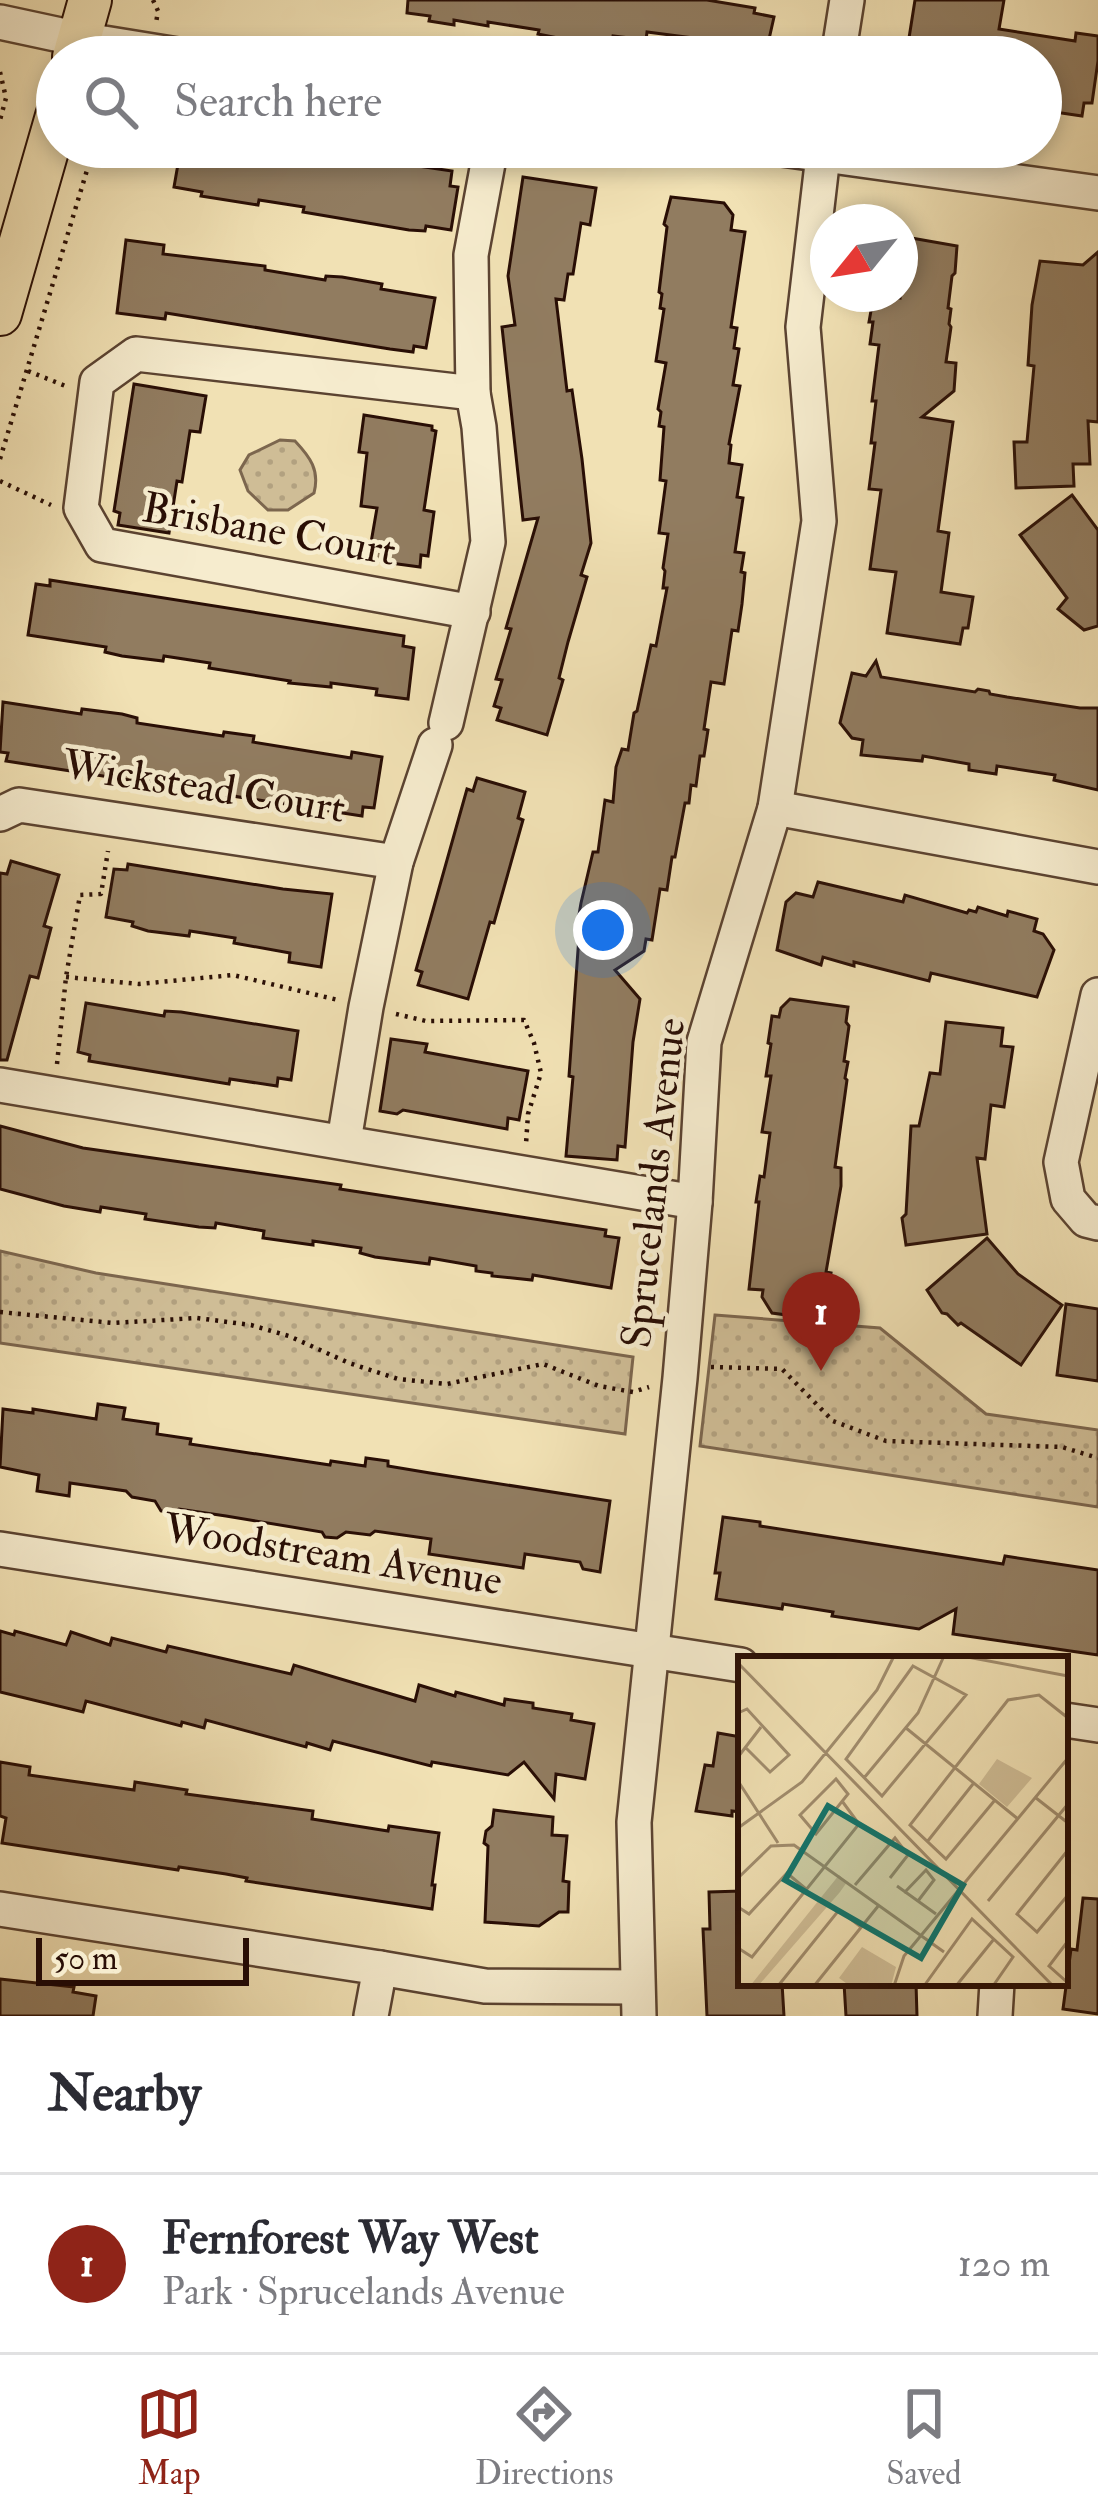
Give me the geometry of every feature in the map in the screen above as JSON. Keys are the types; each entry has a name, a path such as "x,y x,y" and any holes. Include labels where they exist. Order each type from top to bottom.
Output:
{"main road":[{"path":"0,314 42,168"}],"street":[{"path":"841,36 847,0"},
{"path":"0,22 81,32"},
{"path":"473,613 488,542 473,392 471,255 487,168"},
{"name":"Sprucelands Avenue","path":"638,2002 634,1822 680,1378 704,1042 775,808 819,521 802,327 822,168"},
{"path":"935,168 1098,193"},
{"path":"95,398 97,382 136,354 473,392"},
{"name":"Brisbane Court","path":"95,398 81,508 102,545 473,613"},
{"name":"Wickstead Court","path":"344,1141 396,862 441,734 473,613"},
{"name":"Wickstead Court","path":"0,814 19,805 396,862"},
{"path":"775,808 1098,866"},
{"path":"1098,995 1060,1162 1068,1198 1086,1220 1098,1223"},
{"path":"0,1085 695,1202"},
{"name":"Woodstream Avenue","path":"0,1549 738,1664"},
{"path":"1068,1721 1098,1725"},
{"path":"0,1909 484,1986 638,2002"},
{"path":"371,2016 380,1968"},
{"path":"995,2016 997,1986"}],"path":[{"path":"0,73 6,98 0,120"},
{"path":"0,459 88,168"},
{"path":"27,370 95,398"},
{"path":"0,481 56,506 81,508"},
{"path":"55,1094 66,977 80,895 101,894 114,819"},
{"path":"66,977 140,984 232,975 426,1021 524,1020 541,1073 528,1114 524,1172"},
{"path":"0,1312 113,1323 197,1318 251,1325 398,1379 447,1384 543,1364 599,1386 633,1392 716,1365 782,1370 833,1420 886,1441 1062,1447 1098,1458"}],"shaded area":[{"path":"280,440 295,441 305,453 315,471 316,485 314,493 288,510 268,510 248,491 240,470 249,455"},
{"path":"0,1251 96,1273 633,1357 625,1434 0,1343"},
{"path":"715,1315 880,1328 986,1414 1098,1430 1098,1507 700,1446"}],"building":[{"path":"408,0 707,0 755,8 754,13 774,17 770,36 647,32 646,36 548,36 538,34 539,30 454,20 454,25 407,13"},
{"path":"915,0 1004,0 999,29 1043,36 909,36"},
{"path":"1076,33 1098,36 1092,103 1084,103 1082,116 1062,113 1062,39 1075,41"},
{"path":"177,168 432,168 452,171 450,186 458,187 451,230 426,226 425,231 303,212 304,207 201,196 202,192 174,187"},
{"path":"523,177 596,188 590,225 581,223 564,300 556,299 591,543 581,575 587,577 547,735 497,720 501,708 494,706 502,680 496,679 511,629 506,628 538,518 523,520 502,327 515,325 508,276"},
{"path":"671,197 724,203 733,215 731,230 745,232 731,327 737,328 734,348 739,349 733,385 740,386 729,444 729,463 742,465 737,497 743,498 735,552 744,553 742,604 738,631 732,630 724,684 711,682 704,756 700,756 696,786 691,785 689,803 685,803 667,890 660,889 652,940 646,939 644,951 615,970 640,999 625,1147 618,1146 617,1160 566,1156 581,903 593,852 598,852 605,800 613,802 616,767 622,749 628,750 667,588 663,588 663,568 668,534 659,533 666,481 660,480 664,427 659,426 658,409 666,363 656,361 664,309 659,292 664,224"},
{"path":"918,239 957,246 946,362 956,363 954,391 922,417 953,422 938,531 949,533 941,592 973,597 960,644 887,633 896,572 870,569 881,490 869,489 879,345 870,344 873,322 869,322 871,312 918,312"},
{"path":"126,240 164,245 163,254 265,266 265,270 325,280 326,276 342,277 435,298 426,348 414,346 413,352 390,349 166,313 165,319 117,313"},
{"path":"1098,252 1098,422 1088,421 1090,464 1073,464 1074,486 1016,488 1014,442 1027,442 1034,366 1028,365 1032,305 1040,261 1083,265"},
{"path":"134,384 206,396 200,432 190,431 169,533 118,525 120,513 114,511"},
{"path":"364,415 432,426 436,431 424,510 434,512 428,556 421,555 420,567 368,560 377,508 361,506 367,453 359,452"},
{"path":"1072,495 1098,530 1098,626 1084,630 1058,609 1067,598 1020,535"},
{"path":"50,580 404,636 403,646 414,648 408,699 376,695 377,689 289,683 164,656 163,661 122,656 105,652 106,647 28,635 36,584 50,586"},
{"path":"876,661 881,677 1098,708 1098,790 1054,780 1055,775 997,766 996,774 923,756 922,761 861,755 863,740 852,738 840,723 852,673 866,676"},
{"path":"3,702 81,714 82,709 122,714 137,718 137,723 254,736 253,742 351,758 352,752 382,757 374,808 363,807 362,816 6,761 8,753 0,752"},
{"path":"477,778 525,792 518,818 523,820 468,999 418,985 422,972 416,970 467,789 473,791"},
{"path":"11,861 59,875 44,926 51,928 38,978 30,976 7,1060 0,1060 0,873 7,874"},
{"path":"128,864 332,894 321,967 289,962 290,953 234,943 235,938 148,931 132,926 133,922 106,917 114,869 127,870"},
{"path":"818,882 903,902 905,895 967,913 978,907 1037,919 1034,931 1043,934 1054,950 1037,997 931,973 929,981 823,957 821,965 777,950 786,902 796,893 813,897"},
{"path":"790,999 848,1007 847,1080 835,1167 841,1168 841,1186 826,1272 831,1273 828,1290 838,1300 825,1306 824,1320 772,1313 763,1290 749,1289 756,1202 770,1133 762,1132 771,1076 766,1076 768,1043 772,1016 779,1017"},
{"path":"86,1003 298,1031 291,1080 278,1078 277,1086 230,1079 229,1084 89,1061 90,1055 78,1052"},
{"path":"946,1022 1003,1028 1001,1046 1013,1047 1004,1107 991,1105 985,1159 977,1158 987,1234 906,1245 902,1218 911,1126 919,1126 930,1073 940,1074"},
{"path":"391,1039 427,1044 425,1052 528,1071 519,1120 508,1118 507,1129 403,1110 397,1114 380,1111"},
{"path":"0,1126 83,1148 606,1230 605,1236 619,1238 611,1288 533,1275 532,1280 492,1276 476,1271 476,1266 430,1258 429,1264 375,1257 360,1253 361,1248 263,1238 264,1231 216,1223 215,1228 199,1227 101,1207 100,1212 64,1206 0,1189"},
{"path":"987,1238 1018,1274 1062,1305 1021,1365 942,1313 927,1290"},
{"path":"1066,1304 1098,1309 1098,1381 1057,1375"},
{"path":"98,1404 125,1408 123,1419 158,1424 157,1434 191,1439 190,1444 330,1465 331,1461 365,1466 366,1458 388,1461 388,1466 610,1501 600,1572 583,1569 580,1562 525,1554 523,1568 429,1554 431,1539 375,1531 325,1537 322,1532 226,1516 161,1511 155,1501 132,1497 126,1491 70,1483 69,1496 37,1491 39,1475 0,1467 3,1409 96,1419"},
{"path":"723,1517 1003,1564 1005,1556 1098,1570 1098,1655 953,1634 956,1609 919,1629 783,1604 782,1609 716,1599"},
{"path":"0,1631 66,1645 71,1632 110,1645 112,1638 166,1652 168,1646 291,1674 294,1665 415,1701 419,1685 504,1705 505,1699 533,1703 533,1708 572,1714 571,1720 594,1724 585,1779 556,1774 554,1799 524,1762 508,1775 432,1762 431,1766 333,1741 330,1750 307,1743 306,1747 206,1720 204,1728 182,1722 181,1726 86,1701 83,1712 0,1692"},
{"path":"718,1733 738,1736 738,1812 732,1811 732,1816 696,1811 705,1765 713,1766"},
{"path":"0,1762 30,1767 29,1775 134,1790 135,1782 187,1790 186,1794 313,1811 312,1819 388,1831 389,1826 439,1833 432,1909 2,1843 6,1818 0,1816"},
{"path":"494,1810 553,1817 552,1835 567,1836 563,1881 569,1882 568,1912 559,1912 539,1926 485,1922 488,1846 484,1843"},
{"path":"738,1891 738,1986 782,1986 784,2016 707,2016 703,1929 710,1929 709,1892"},
{"path":"1083,1898 1098,1899 1098,2014 1063,2009 1071,1949 1077,1950"},
{"path":"0,1979 74,1987 73,1992 96,1996 93,2016 0,2016"},
{"path":"844,1986 916,1986 917,2016 846,2016"}],"place":[{"name":"Fernforest Way West","path":"821,1371"}]}
